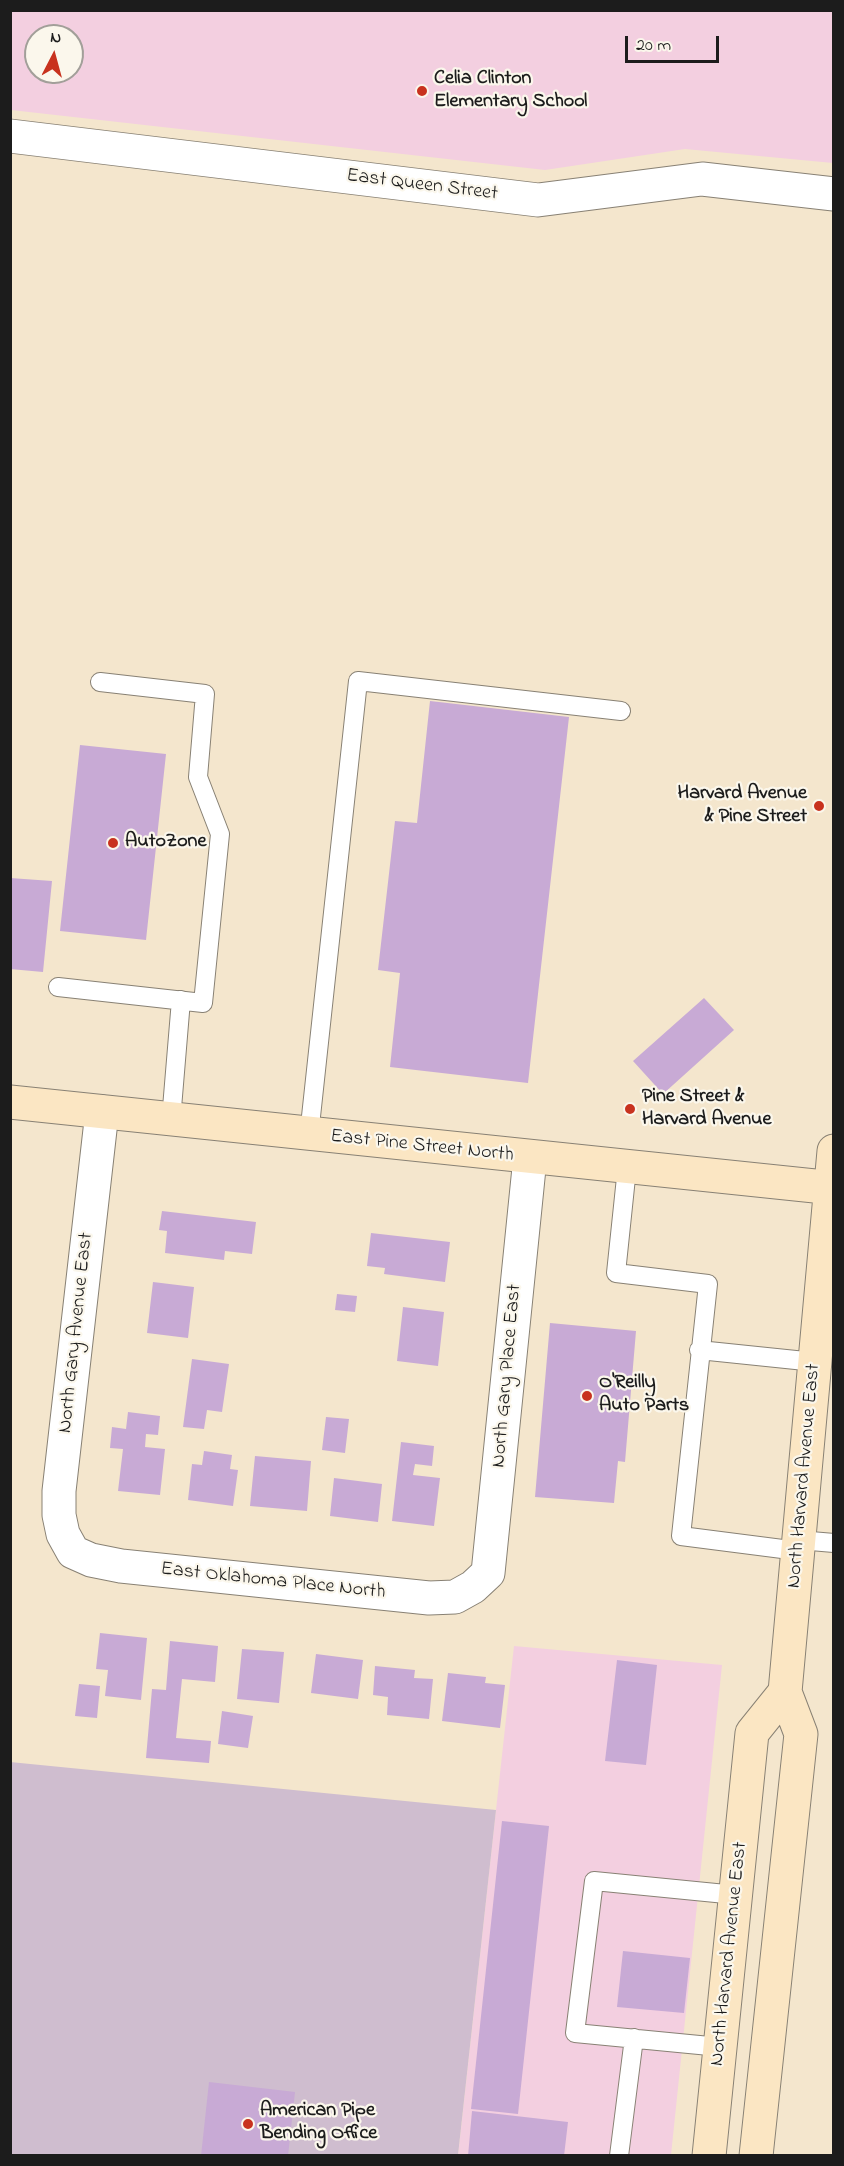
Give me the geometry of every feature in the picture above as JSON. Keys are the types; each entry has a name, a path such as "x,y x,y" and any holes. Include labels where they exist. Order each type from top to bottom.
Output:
{"main road":[{"name":"East Pine Street North","path":"10,1102 833,1188"},
{"name":"North Harvard Avenue East","path":"756,2156 801,1734 785,1692 799,1545 821,1380 834,1151"},
{"name":"North Harvard Avenue East","path":"709,2156 752,1733 785,1692"},
{"path":"720,2047 767,2052"}],"street":[{"name":"East Queen Street","path":"10,136 538,200 702,179 834,195"},
{"name":"North Gary Avenue East","path":"73,1552 63,1534 59,1491 102,1112"},
{"name":"North Gary Place East","path":"472,1587 488,1573 491,1555 530,1158"},
{"name":"East Oklahoma Place North","path":"73,1552 91,1560 121,1566 429,1598 455,1597 472,1587"}],"lane":[{"path":"309,1135 358,681 621,711"},
{"path":"58,987 203,1003 220,834 198,777 205,694 100,682"},
{"path":"171,1119 181,1000"},
{"path":"627,1168 616,1273 708,1284 699,1350 681,1536 799,1545 834,1543"},
{"path":"699,1350 821,1380"},
{"path":"720,2047 575,2033 594,1881 736,1894"},
{"path":"619,2156 634,2038"}],"shaded area":[{"name":"Celia Clinton Elementary School","path":"11,10 833,11 833,163 685,149 545,170 11,110"},
{"path":"514,1646 722,1665 671,2155 458,2156"},
{"path":"10,1762 496,1810 458,2155 11,2155"}],"building":[{"path":"430,701 569,717 528,1083 390,1067 400,973 378,970 395,821 417,823"},
{"name":"AutoZone","path":"80,745 166,754 146,940 60,931"},
{"path":"10,878 52,881 43,972 10,969"},
{"path":"704,998 734,1030 663,1094 633,1061"},
{"path":"162,1211 256,1222 252,1254 225,1251 224,1260 165,1253 167,1231 159,1230"},
{"path":"371,1233 450,1242 445,1282 384,1274 385,1268 367,1266"},
{"path":"153,1282 194,1287 188,1338 147,1333"},
{"path":"337,1294 357,1296 355,1312 335,1310"},
{"path":"403,1307 444,1312 438,1366 397,1361"},
{"name":"O'Reilly Auto Parts","path":"550,1323 636,1331 625,1462 618,1461 614,1503 535,1497"},
{"path":"192,1359 229,1364 222,1412 207,1410 204,1429 183,1427"},
{"path":"128,1412 160,1416 158,1435 146,1434 145,1447 165,1449 160,1495 118,1491 123,1449 110,1448 112,1427 126,1429"},
{"path":"326,1417 349,1419 345,1453 322,1450"},
{"path":"401,1442 434,1446 432,1466 415,1464 413,1475 440,1478 434,1526 392,1521"},
{"path":"204,1451 232,1455 230,1469 238,1470 233,1506 188,1500 192,1464 202,1465"},
{"path":"255,1456 311,1461 307,1511 250,1506"},
{"path":"334,1478 382,1484 378,1522 330,1516"},
{"path":"100,1633 147,1638 141,1700 105,1696 108,1670 96,1669"},
{"path":"170,1641 218,1646 215,1682 182,1679 176,1738 211,1741 209,1763 146,1758 152,1689 166,1690"},
{"path":"242,1649 284,1652 279,1703 237,1699"},
{"path":"316,1654 363,1660 358,1699 311,1693"},
{"path":"617,1660 657,1665 646,1765 605,1761"},
{"path":"375,1666 415,1670 414,1678 433,1679 429,1719 387,1715 388,1697 373,1695"},
{"path":"448,1673 486,1677 485,1683 505,1685 500,1728 442,1721"},
{"path":"79,1684 100,1686 97,1718 75,1716"},
{"path":"222,1711 253,1716 248,1748 218,1744"},
{"path":"502,1821 549,1826 518,2114 471,2109"},
{"path":"623,1951 690,1958 684,2013 617,2007"},
{"name":"American Pipe Bending Office","path":"209,2082 295,2092 288,2156 201,2156"},
{"path":"472,2111 568,2122 564,2156 468,2156"}],"place":[{"name":"Celia Clinton Elementary School","path":"422,91"},
{"name":"Harvard Avenue & Pine Street","path":"819,806"},
{"name":"AutoZone","path":"113,843"},
{"name":"Pine Street & Harvard Avenue","path":"630,1109"},
{"name":"O'Reilly Auto Parts","path":"587,1396"},
{"name":"American Pipe Bending Office","path":"248,2124"}]}
